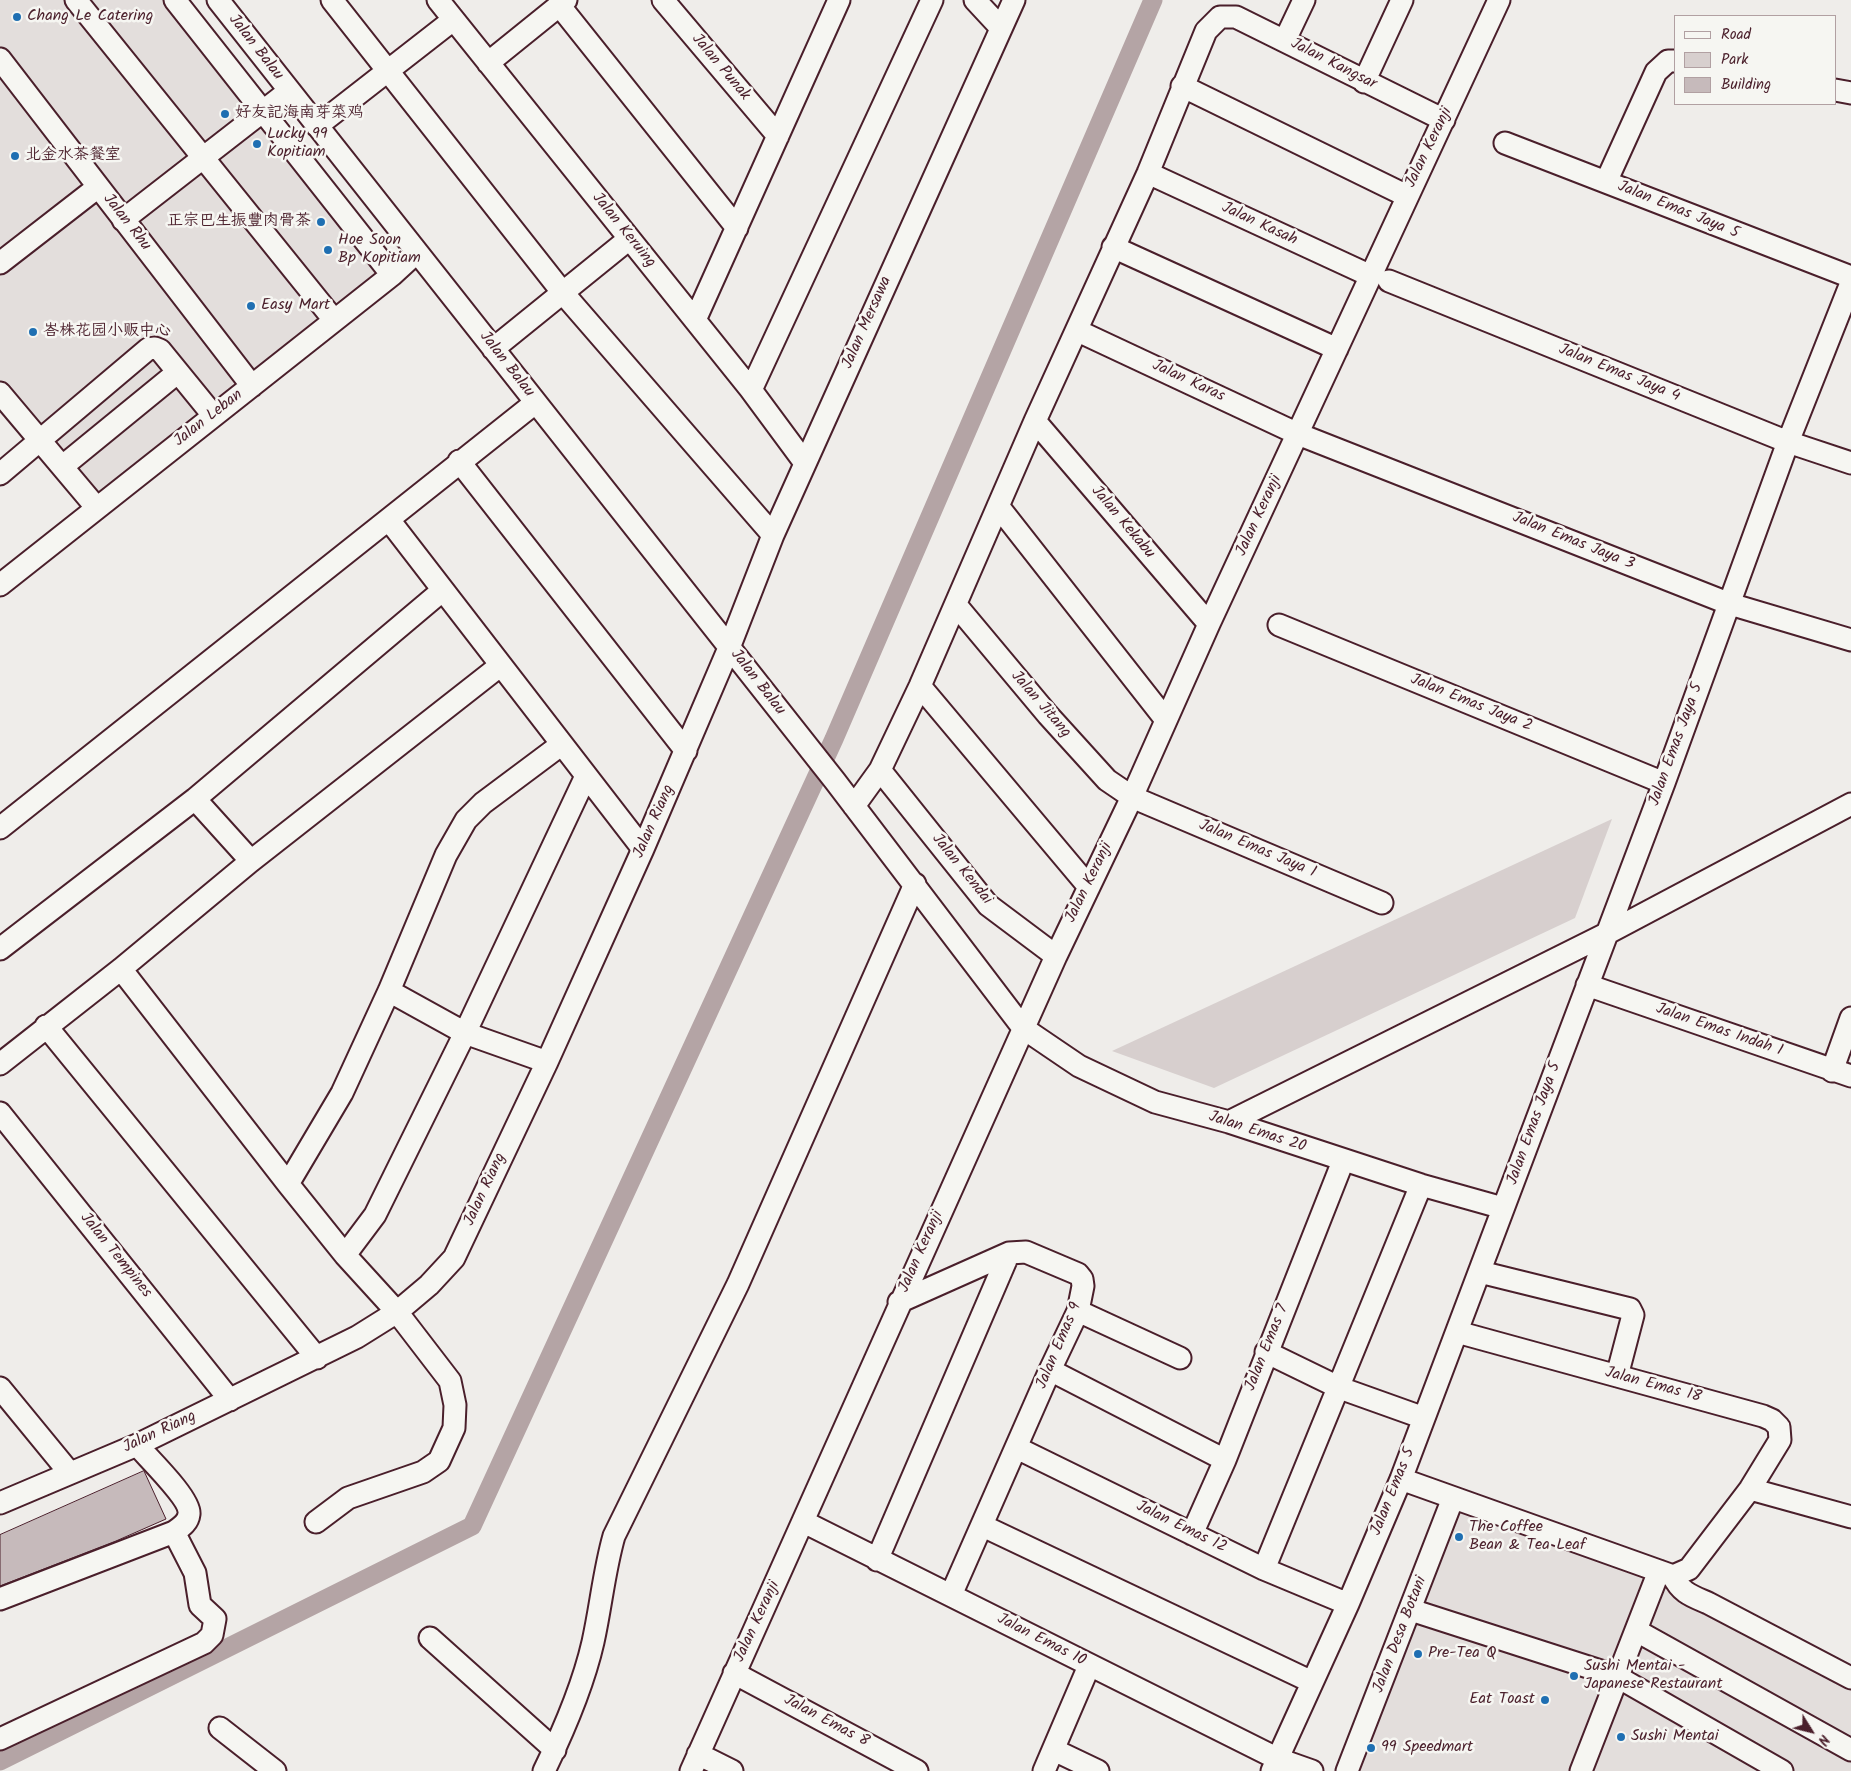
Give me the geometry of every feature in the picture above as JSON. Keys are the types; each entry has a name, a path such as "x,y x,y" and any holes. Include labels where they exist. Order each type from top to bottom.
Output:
{"street":[{"path":"76,0 334,320"},
{"path":"174,0 392,275"},
{"name":"Jalan Balau","path":"218,0 835,781 914,884"},
{"path":"332,0 563,293 773,535"},
{"name":"Jalan Keruing","path":"438,0 751,390 805,462"},
{"name":"Jalan Punak","path":"663,0 778,136"},
{"path":"695,320 839,0"},
{"path":"751,390 932,0"},
{"path":"975,0 1002,28"},
{"name":"Jalan Mersawa","path":"730,648 773,535 1014,0"},
{"path":"1285,40 1304,0"},
{"path":"1364,82 1402,0"},
{"name":"Jalan Keranji","path":"695,1763 804,1522 899,1302 1056,956 1132,797 1209,624 1337,349 1380,278 1407,196 1499,0"},
{"path":"488,63 563,3 737,228"},
{"name":"Jalan Kangsar","path":"1182,86 1206,31 1220,17 1236,17 1444,120"},
{"path":"317,126 453,20"},
{"name":"Jalan Rhu","path":"0,59 252,386"},
{"path":"1606,182 1656,72 1668,61 1674,61"},
{"path":"854,806 880,770 920,686 998,506 1078,331 1113,247 1148,173 1182,86 1407,196"},
{"path":"123,220 289,90"},
{"path":"1836,90 1851,93"},
{"name":"Jalan Emas Jaya 5","path":"1505,143 1851,277"},
{"name":"Jalan Kasah","path":"1148,173 1380,278"},
{"path":"0,263 98,187"},
{"path":"493,349 629,239"},
{"path":"1113,247 1337,349"},
{"name":"Jalan Leban","path":"0,585 96,507 392,275 417,252"},
{"name":"Jalan Emas Jaya 4","path":"1380,278 1788,442 1851,463"},
{"name":"Jalan Emas Jaya 5","path":"1503,1208 1664,783 1788,442 1851,283"},
{"name":"Jalan Karas","path":"1078,331 1298,434"},
{"path":"0,474 40,443 148,350 154,348 160,350 213,415"},
{"path":"63,466 178,372"},
{"path":"0,393 40,443 63,466 96,507"},
{"path":"0,828 389,520 459,461 536,403"},
{"name":"Jalan Kekabu","path":"1036,421 1209,624"},
{"name":"Jalan Emas Jaya 3","path":"1298,434 1730,604 1851,640"},
{"path":"459,461 686,751"},
{"path":"998,506 1166,720"},
{"path":"389,520 643,849"},
{"path":"0,949 195,799 443,590"},
{"name":"Jalan Jitang","path":"956,605 1048,715 1107,780 1132,797"},
{"name":"Jalan Emas Jaya 2","path":"1278,625 1664,783"},
{"name":"Jalan Riang","path":"0,1503 69,1472 137,1445 357,1337 397,1312 429,1285 454,1258 547,1062 643,849 730,648"},
{"path":"0,1064 120,969 251,861 501,665"},
{"path":"920,686 1089,887"},
{"path":"288,1184 342,1093 389,992 446,855 466,820 483,803 562,744"},
{"name":"Jalan Kendai","path":"880,770 988,905 1056,956"},
{"path":"345,1255 375,1215 465,1033 586,776"},
{"name":"Jalan Emas Jaya 1","path":"1132,797 1382,902"},
{"path":"195,799 251,861"},
{"path":"1229,1122 1606,934 1851,804"},
{"path":"544,1771 579,1689 593,1642 605,1569 614,1536 738,1284 914,884"},
{"name":"Jalan Emas 20","path":"914,884 1023,1028 1079,1066 1155,1102 1229,1122 1343,1161 1503,1208"},
{"path":"120,969 288,1184 345,1255 397,1312 450,1381 455,1405 454,1428 446,1448 438,1461 423,1472 348,1498 316,1522"},
{"name":"Jalan Emas Indah 1","path":"1587,985 1842,1074"},
{"path":"389,992 465,1033 547,1062"},
{"path":"1842,1074 1851,1018"},
{"path":"46,1026 317,1358"},
{"name":"Jalan Tempines","path":"0,1112 230,1400"},
{"name":"Jalan Emas 7","path":"1192,1534 1225,1460 1266,1352 1343,1161"},
{"path":"1264,1569 1340,1388 1420,1185"},
{"name":"Jalan Emas 5","path":"1275,1765 1348,1604 1401,1479 1503,1208"},
{"name":"Jalan Emas 9","path":"899,1302 1009,1253 1026,1252 1078,1274 1084,1286 1078,1311 951,1595"},
{"path":"877,1560 1009,1253"},
{"path":"1480,1272 1630,1309 1633,1315 1617,1376"},
{"path":"1078,1311 1180,1358"},
{"name":"Jalan Emas 18","path":"1457,1332 1772,1420 1779,1427 1780,1440 1750,1489 1689,1569 1666,1573"},
{"path":"1266,1352 1340,1388 1424,1418"},
{"path":"1050,1370 1225,1460"},
{"path":"0,1388 69,1472"},
{"path":"0,1599 174,1532 187,1522 190,1512 183,1498 137,1445"},
{"name":"Jalan Emas 12","path":"1017,1448 1264,1569 1348,1604"},
{"path":"1401,1479 1666,1573 1685,1594 1708,1603 1851,1678"},
{"path":"1750,1489 1851,1517"},
{"name":"Jalan Desa Botani","path":"1347,1771 1453,1498"},
{"name":"Jalan Emas 10","path":"804,1522 1089,1666 1275,1765 1312,1771"},
{"path":"983,1526 1312,1682"},
{"path":"0,1739 204,1642 212,1635 215,1619 200,1605 195,1573 174,1532"},
{"path":"1581,1771 1616,1676 1666,1573"},
{"path":"1411,1610 1616,1676 1782,1771"},
{"path":"1637,1631 1851,1750"},
{"path":"430,1638 554,1750"},
{"path":"1044,1771 1089,1666"},
{"name":"Jalan Emas 8","path":"734,1674 918,1771"},
{"path":"220,1728 275,1771"},
{"path":"1054,1750 1098,1771"},
{"path":"695,1763 732,1771"}],"shaded area":[{"path":"0,0 187,0 404,280 95,521 0,407"},
{"path":"1450,1488 1717,1603 1851,1673 1851,1771 1341,1771"}],"green space":[{"path":"1612,819 1575,918 1214,1088 1112,1051"}],"building":[{"path":"144,1471 166,1519 116,1541 0,1586 0,1535"}],"waterway":[{"path":"0,1761 472,1526 834,739 1153,0"}],"place":[{"name":"Chang Le Catering","path":"17,17"},
{"name":"好友記海南芽菜鸡","path":"225,114"},
{"name":"Lucky 99 Kopitiam","path":"257,144"},
{"name":"北金水茶餐室","path":"15,156"},
{"name":"正宗巴生振豐肉骨茶","path":"321,222"},
{"name":"Hoe Soon Bp Kopitiam","path":"328,250"},
{"name":"Easy Mart","path":"251,306"},
{"name":"峇株花园小贩中心","path":"33,332"},
{"name":"The Coffee Bean & Tea Leaf","path":"1459,1537"},
{"name":"Pre-Tea Q","path":"1418,1654"},
{"name":"Sushi Mentai - Japanese Restaurant","path":"1574,1676"},
{"name":"Eat Toast","path":"1545,1700"},
{"name":"Sushi Mentai","path":"1621,1737"},
{"name":"99 Speedmart","path":"1371,1748"}]}
